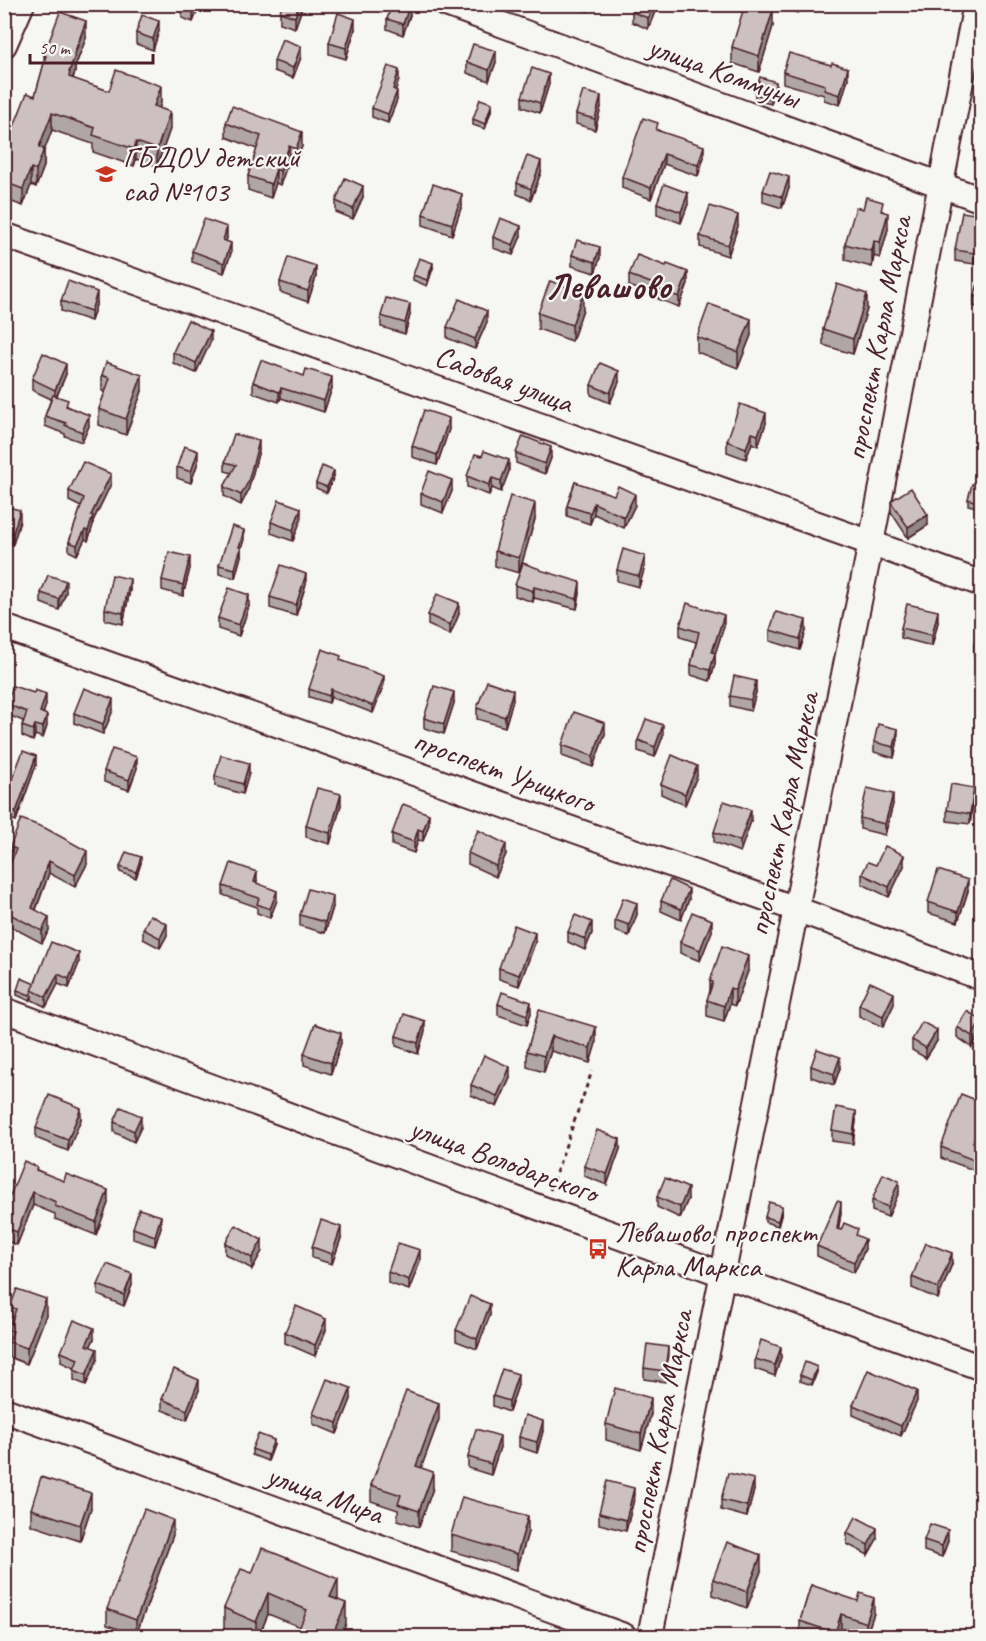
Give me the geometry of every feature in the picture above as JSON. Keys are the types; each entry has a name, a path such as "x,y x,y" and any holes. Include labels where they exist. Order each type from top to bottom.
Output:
{"street":[{"path":"4,45 22,4"},
{"name":"улица Коммуны","path":"446,4 981,200"},
{"name":"проспект Карла Маркса","path":"650,1636 871,543 976,4"},
{"name":"Садовая улица","path":"4,236 981,584"},
{"name":"проспект Урицкого","path":"4,627 796,909 981,978"},
{"name":"улица Володарского","path":"4,1010 981,1368"},
{"name":"улица Мира","path":"4,1410 624,1636"}],"path":[{"path":"543,1209 592,1071"}],"building":[{"path":"183,4 196,4 193,11 182,8"},
{"path":"282,4 299,4 295,17 280,12"},
{"path":"392,4 410,4 403,24 387,19"},
{"path":"635,4 654,4 648,18 632,12"},
{"path":"745,4 755,4 773,10 759,56 732,47"},
{"path":"60,12 86,21 74,54 69,77 109,91 116,70 161,86 154,106 170,112 157,149 136,142 134,149 93,135 95,128 52,113 39,147 44,149 36,170 31,168 23,189 4,182 4,152 27,93 35,96 46,56 44,55"},
{"path":"338,13 355,19 346,48 329,43"},
{"path":"142,15 159,21 153,39 136,33"},
{"path":"282,39 301,46 293,68 274,61"},
{"path":"473,44 496,51 489,70 467,62"},
{"path":"789,53 848,68 840,95 824,90 825,85 783,72"},
{"path":"388,66 399,70 393,89 397,91 388,114 372,108"},
{"path":"532,68 549,74 540,103 522,97"},
{"path":"760,77 776,82 771,99 755,94"},
{"path":"583,91 601,96 595,119 576,114"},
{"path":"480,99 492,103 485,124 473,119"},
{"path":"232,106 302,132 296,149 289,146 280,171 276,169 271,184 248,176 261,136 226,123"},
{"path":"643,118 658,123 656,130 704,146 698,165 664,154 651,188 622,177"},
{"path":"527,156 541,161 531,189 517,183"},
{"path":"770,171 789,177 782,197 763,191"},
{"path":"345,178 363,186 353,209 336,201"},
{"path":"433,184 462,194 452,224 423,214"},
{"path":"664,184 688,193 681,212 657,203"},
{"path":"866,197 883,202 881,211 888,213 880,242 874,241 872,251 845,244 856,207 863,209"},
{"path":"710,206 738,215 728,245 700,236"},
{"path":"962,212 981,215 974,253 955,250"},
{"path":"500,218 521,226 513,245 493,237"},
{"path":"204,219 227,227 223,240 231,243 224,263 192,251"},
{"path":"577,240 600,247 595,262 572,255"},
{"path":"637,255 688,272 679,297 658,289 659,286 629,275"},
{"path":"288,257 316,266 308,291 280,282"},
{"path":"419,258 433,263 427,280 413,275"},
{"path":"981,276 981,299 974,296"},
{"path":"68,281 97,292 91,311 61,301"},
{"path":"550,281 583,293 572,325 538,313"},
{"path":"837,284 867,294 853,339 823,329"},
{"path":"386,298 410,304 405,323 381,316"},
{"path":"459,299 487,311 475,339 447,327"},
{"path":"709,304 751,319 738,352 697,337"},
{"path":"188,320 211,331 196,363 173,352"},
{"path":"43,353 66,364 55,390 32,379"},
{"path":"261,360 304,376 306,369 332,377 324,401 281,388 279,392 253,382"},
{"path":"106,362 142,375 126,419 99,409 110,378 102,375"},
{"path":"600,363 619,371 610,393 591,385"},
{"path":"53,395 68,400 66,406 89,415 82,432 65,425 66,423 45,416"},
{"path":"740,404 766,413 758,435 752,433 746,448 727,441"},
{"path":"424,410 449,418 437,455 412,446"},
{"path":"234,434 259,441 248,482 241,495 224,487 236,465 225,462"},
{"path":"523,436 551,447 545,464 516,453"},
{"path":"184,446 198,451 191,472 177,467"},
{"path":"484,451 509,460 501,481 492,478 489,485 467,476 475,454 482,456"},
{"path":"83,462 111,474 91,515 93,516 88,531 85,530 77,545 69,542 84,498 69,491"},
{"path":"322,466 334,471 327,487 316,483"},
{"path":"429,471 452,480 443,502 421,493"},
{"path":"575,482 614,495 618,486 635,494 624,517 594,503 590,513 567,506"},
{"path":"972,484 981,487 980,503 968,499"},
{"path":"911,488 928,515 908,527 891,502"},
{"path":"510,496 535,503 519,558 495,551"},
{"path":"279,500 301,508 293,530 271,522"},
{"path":"4,506 20,510 13,533 4,530"},
{"path":"232,526 244,530 235,569 219,565"},
{"path":"623,549 645,556 639,576 617,570"},
{"path":"169,552 190,557 183,585 162,580"},
{"path":"523,563 580,582 577,599 534,587 533,591 515,585"},
{"path":"281,565 306,574 296,605 270,597"},
{"path":"48,575 66,581 59,599 41,593"},
{"path":"112,575 130,579 123,613 105,609"},
{"path":"229,588 249,595 239,625 218,618"},
{"path":"437,594 459,603 450,625 428,615"},
{"path":"687,603 724,615 712,652 715,653 710,670 691,665 699,632 680,626"},
{"path":"907,604 938,611 932,635 901,628"},
{"path":"776,612 806,620 800,639 770,630"},
{"path":"981,622 981,648 974,645"},
{"path":"322,649 341,656 340,660 384,676 373,706 331,689 329,696 309,689"},
{"path":"734,676 756,681 751,700 730,696"},
{"path":"487,681 513,690 505,717 477,708"},
{"path":"13,686 34,693 35,690 46,694 40,712 47,715 43,727 35,725 33,730 22,726 27,712 6,704"},
{"path":"434,686 454,692 444,724 424,718"},
{"path":"84,688 113,699 103,724 74,713"},
{"path":"574,712 605,723 593,756 562,745"},
{"path":"646,719 663,725 655,747 638,740"},
{"path":"878,724 898,729 894,747 874,742"},
{"path":"112,749 137,757 129,780 104,771"},
{"path":"23,751 36,756 16,812 4,808 4,801"},
{"path":"221,755 249,763 243,784 215,776"},
{"path":"672,755 697,766 685,794 661,784"},
{"path":"951,784 974,788 970,814 947,810"},
{"path":"317,788 341,794 330,833 306,826"},
{"path":"867,788 893,794 885,824 860,818"},
{"path":"724,801 751,810 740,841 714,832"},
{"path":"403,804 429,814 423,831 418,829 414,842 392,834"},
{"path":"21,819 45,828 87,851 75,875 49,861 32,908 49,917 42,931 4,911 4,881 16,849 10,847"},
{"path":"478,830 506,844 496,866 468,853"},
{"path":"885,846 904,855 889,887 862,874 868,862 876,865"},
{"path":"126,852 141,857 136,872 120,867"},
{"path":"231,863 257,872 254,882 277,891 270,909 257,904 259,898 223,886"},
{"path":"938,870 968,880 958,912 928,902"},
{"path":"670,880 689,889 681,909 661,901"},
{"path":"308,889 333,896 325,922 300,915"},
{"path":"623,898 637,903 629,925 615,920"},
{"path":"692,912 712,920 700,950 680,942"},
{"path":"150,915 167,924 160,938 143,929"},
{"path":"575,915 592,922 585,939 568,932"},
{"path":"514,925 535,933 519,975 499,968"},
{"path":"51,942 79,953 69,979 58,974 46,997 32,990"},
{"path":"722,946 748,956 735,990 730,988 724,1006 707,1000 713,982 710,981"},
{"path":"21,978 35,984 30,995 17,990"},
{"path":"870,982 894,993 883,1016 859,1005"},
{"path":"502,992 531,1002 527,1015 498,1004"},
{"path":"539,1010 596,1027 590,1048 551,1036 544,1056 527,1051"},
{"path":"967,1011 981,1020 972,1036 957,1027"},
{"path":"404,1014 425,1021 418,1043 396,1036"},
{"path":"922,1022 937,1030 926,1048 912,1040"},
{"path":"315,1024 341,1033 331,1063 304,1054"},
{"path":"817,1049 840,1057 834,1074 811,1066"},
{"path":"484,1055 510,1067 497,1096 471,1085"},
{"path":"961,1094 981,1102 981,1119 973,1142 981,1145 981,1163 941,1147"},
{"path":"49,1095 81,1108 68,1140 36,1128"},
{"path":"121,1107 141,1116 134,1131 114,1122"},
{"path":"836,1107 856,1111 853,1134 832,1130"},
{"path":"597,1130 620,1139 607,1174 584,1166"},
{"path":"24,1161 37,1167 36,1170 64,1181 66,1174 108,1190 96,1222 55,1206 56,1202 33,1192 17,1232 4,1227 4,1194 10,1196"},
{"path":"883,1174 899,1181 888,1207 872,1200"},
{"path":"665,1178 688,1188 680,1207 657,1197"},
{"path":"837,1201 841,1202 837,1229 841,1230 844,1223 858,1229 856,1235 865,1239 854,1262 817,1246"},
{"path":"769,1202 782,1206 778,1221 765,1217"},
{"path":"139,1209 161,1216 155,1236 133,1228"},
{"path":"321,1220 341,1227 332,1254 312,1247"},
{"path":"236,1225 262,1240 252,1258 225,1243"},
{"path":"398,1243 420,1250 409,1280 388,1272"},
{"path":"926,1243 952,1253 938,1288 912,1277"},
{"path":"107,1264 132,1274 124,1295 98,1285"},
{"path":"17,1289 46,1299 27,1348 9,1342 13,1331 9,1330 16,1309 10,1307"},
{"path":"470,1296 490,1304 477,1339 456,1330"},
{"path":"296,1306 326,1319 315,1345 285,1332"},
{"path":"74,1320 94,1328 86,1345 97,1349 86,1375 74,1370 78,1359 61,1352"},
{"path":"761,1340 781,1347 775,1365 755,1359"},
{"path":"647,1344 668,1347 665,1371 644,1368"},
{"path":"805,1362 817,1367 812,1380 800,1375"},
{"path":"174,1369 199,1380 187,1410 162,1399"},
{"path":"502,1369 518,1374 509,1401 493,1396"},
{"path":"868,1370 917,1391 901,1426 853,1405"},
{"path":"327,1379 351,1388 337,1423 313,1414"},
{"path":"615,1388 651,1398 641,1434 606,1424"},
{"path":"406,1391 439,1403 416,1466 433,1472 419,1511 398,1504 401,1495 371,1485"},
{"path":"525,1415 543,1421 537,1442 519,1437"},
{"path":"476,1429 500,1436 491,1464 468,1457"},
{"path":"258,1434 274,1440 268,1455 252,1449"},
{"path":"728,1473 754,1479 747,1506 721,1500"},
{"path":"41,1477 91,1493 80,1525 31,1509"},
{"path":"607,1481 634,1488 626,1520 599,1513"},
{"path":"462,1497 528,1516 517,1554 451,1535"},
{"path":"144,1509 173,1520 136,1620 107,1609"},
{"path":"856,1517 877,1528 868,1545 847,1533"},
{"path":"930,1524 948,1530 942,1546 924,1540"},
{"path":"727,1542 761,1555 747,1592 713,1579"},
{"path":"262,1548 338,1579 330,1597 346,1603 332,1636 296,1636 307,1610 268,1593 256,1622 224,1608 241,1569 252,1573"},
{"path":"811,1585 858,1601 860,1593 874,1598 866,1623 841,1614 835,1633 800,1621"}],"place":[{"name":"ГБДОУ детский сад №103","path":"106,174"},
{"name":"Левашово, проспект Карла Маркса","path":"598,1249"}],"district":[{"name":"Левашово","path":"608,285"}]}
